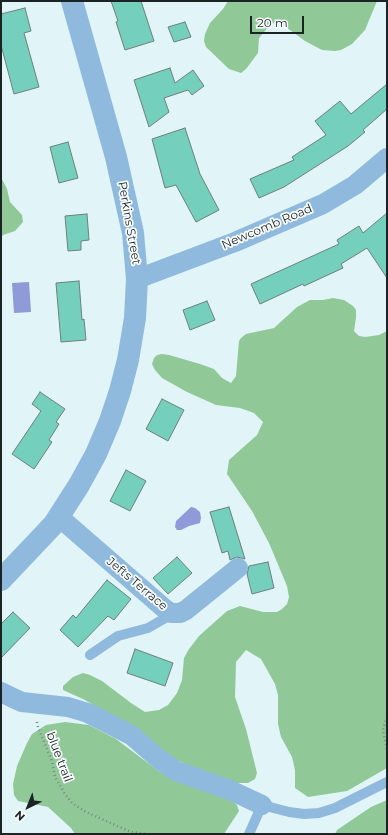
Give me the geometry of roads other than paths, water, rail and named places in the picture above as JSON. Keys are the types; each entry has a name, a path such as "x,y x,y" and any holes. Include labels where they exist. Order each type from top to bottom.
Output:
{"street":[{"name":"Perkins Street","path":"1,580 59,517 96,454 110,421 128,360 135,318 137,279 133,233 116,156 72,1"},
{"name":"Newcomb Road","path":"137,279 235,242 322,204 355,185 387,158"},
{"name":"Jefts Terrace","path":"59,517 165,609 174,613 180,613 186,610 238,568"},
{"path":"1,692 22,702 68,707 88,713 130,735 176,771 230,790 262,805"}],"lane":[{"path":"90,655 118,636 148,628 174,613"},
{"path":"249,834 262,805 289,812 304,814 319,813 335,808 387,782"}],"water":[{"path":"29,282 31,312 14,313 12,283"},
{"path":"191,507 200,512 200,523 177,530 175,527 176,521"}]}
